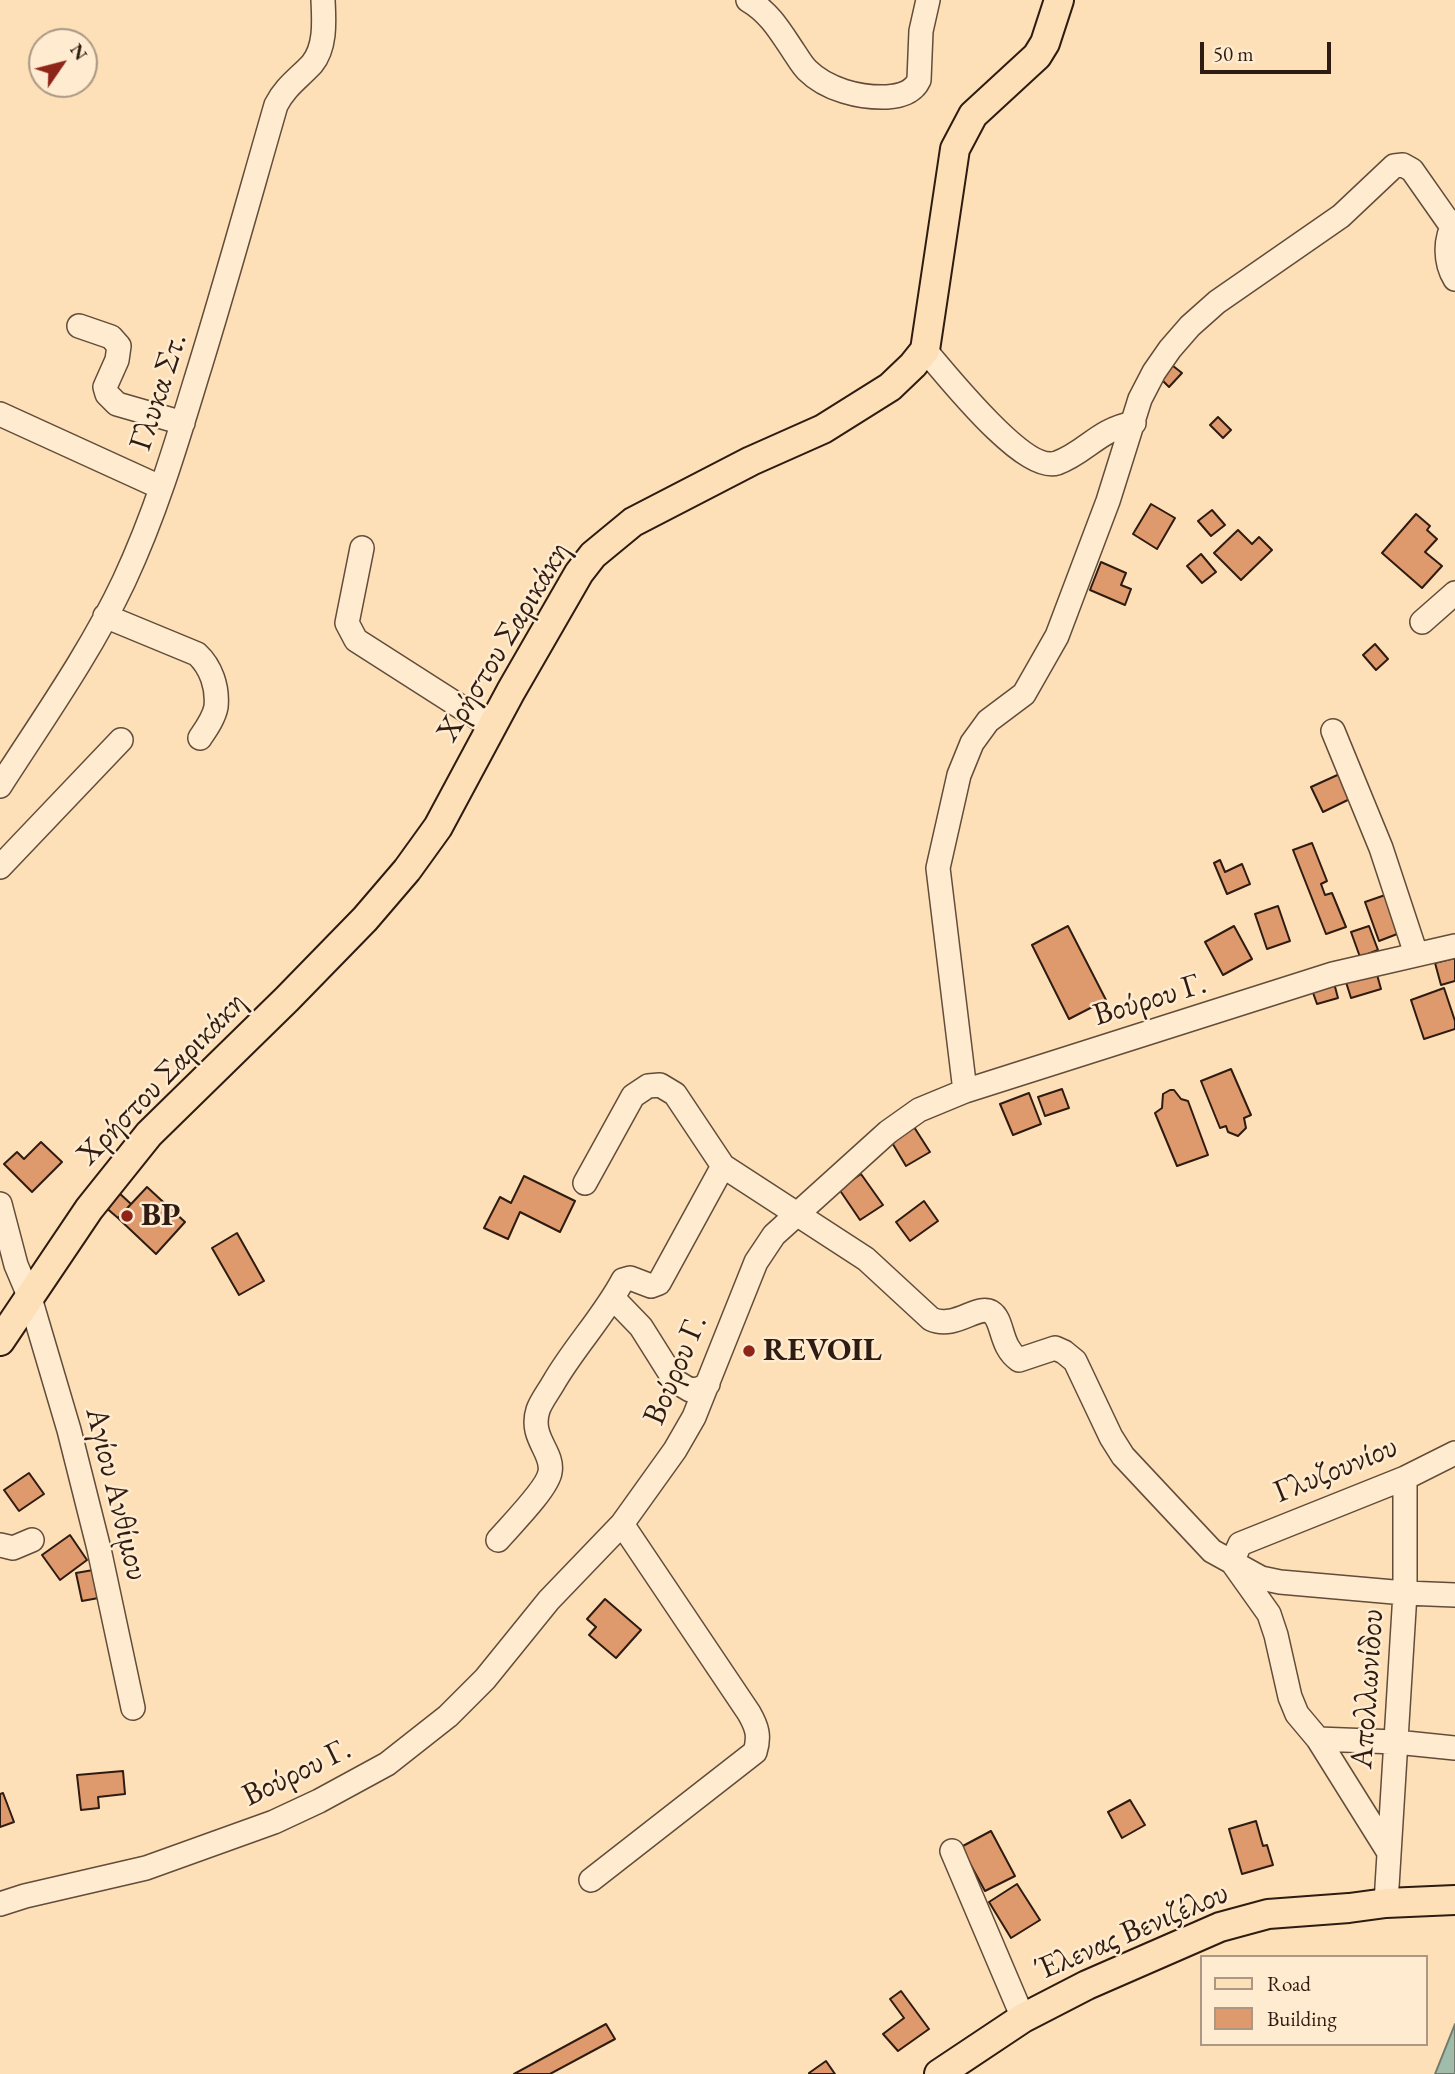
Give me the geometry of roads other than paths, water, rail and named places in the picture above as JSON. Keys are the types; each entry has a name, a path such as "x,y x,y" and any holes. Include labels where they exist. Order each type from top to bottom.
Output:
{"main road":[{"path":"925,350 955,149 973,115 1037,56 1045,43 1059,0"},
{"name":"Χρήστου Σαρικάκη","path":"0,1341 89,1209 149,1134 287,999 365,919 407,870 438,827 579,573 593,555 633,522 751,461 823,429 890,387 925,350"},
{"name":"Έλενας Βενιζέλου","path":"939,2074 1023,2018 1087,1985 1220,1927 1268,1914 1386,1903 1455,1900"}],"street":[{"name":"Γλυκα Στ.","path":"0,786 53,705 105,616 143,537 183,423 276,105 289,85 318,55 323,35 323,0"},
{"path":"748,0 768,13 807,70 827,84 856,96 869,98 898,97 916,86 919,80 921,31 928,0"},
{"path":"965,1091 938,868 959,775 972,743 988,721 1024,694 1057,636 1108,500 1140,399 1154,372 1190,326 1217,302 1341,216 1394,166 1403,165 1412,170 1453,225 1447,255 1455,279"},
{"path":"79,326 111,337 119,346 117,360 105,387 111,400 183,423"},
{"path":"925,350 988,421 1019,449 1042,463 1056,463 1110,430 1134,423"},
{"path":"0,414 160,487"},
{"path":"362,548 347,623 352,635 492,727"},
{"path":"1422,622 1455,593"},
{"path":"105,616 197,654 206,662 213,677 216,706 212,720 200,738"},
{"path":"1333,731 1381,848 1416,954"},
{"path":"0,867 121,740"},
{"name":"Βούρου Γ.","path":"0,1904 146,1868 227,1839 320,1801 412,1746 467,1698 549,1600 622,1524 675,1450 694,1418 756,1262 774,1235 888,1132 919,1110 965,1091 1333,974 1455,946"},
{"path":"584,1183 633,1096 648,1086 660,1085 675,1094 723,1166 866,1259 931,1319 950,1323 982,1310 990,1312 998,1320 1007,1348 1019,1360 1055,1348 1075,1361 1111,1437 1123,1456 1212,1551 1236,1553 1261,1578 1280,1582 1455,1595"},
{"path":"498,1540 545,1485 550,1474 550,1464 537,1436 538,1409 570,1354 613,1298 623,1280 626,1278 651,1286 659,1283 723,1166"},
{"path":"0,1205 16,1265 30,1298"},
{"name":"Αγίου Ανθίμου","path":"30,1298 69,1430 100,1549 133,1707"},
{"path":"613,1298 641,1327 675,1381 690,1390 708,1384"},
{"name":"Γλυζουνίου","path":"1236,1553 1455,1453"},
{"name":"Απολλωνίδου","path":"1386,1903 1405,1593 1405,1478"},
{"path":"591,1880 755,1752 758,1740 757,1728 749,1713 622,1524"},
{"path":"0,1545 13,1548 32,1540"},
{"path":"1236,1553 1269,1614 1290,1697 1297,1714 1318,1739 1388,1851"},
{"path":"1318,1739 1396,1742 1455,1748"},
{"path":"952,1851 1023,2018"}],"place":[{"name":"BP","path":"127,1216"},
{"name":"REVOIL","path":"749,1351"}]}
